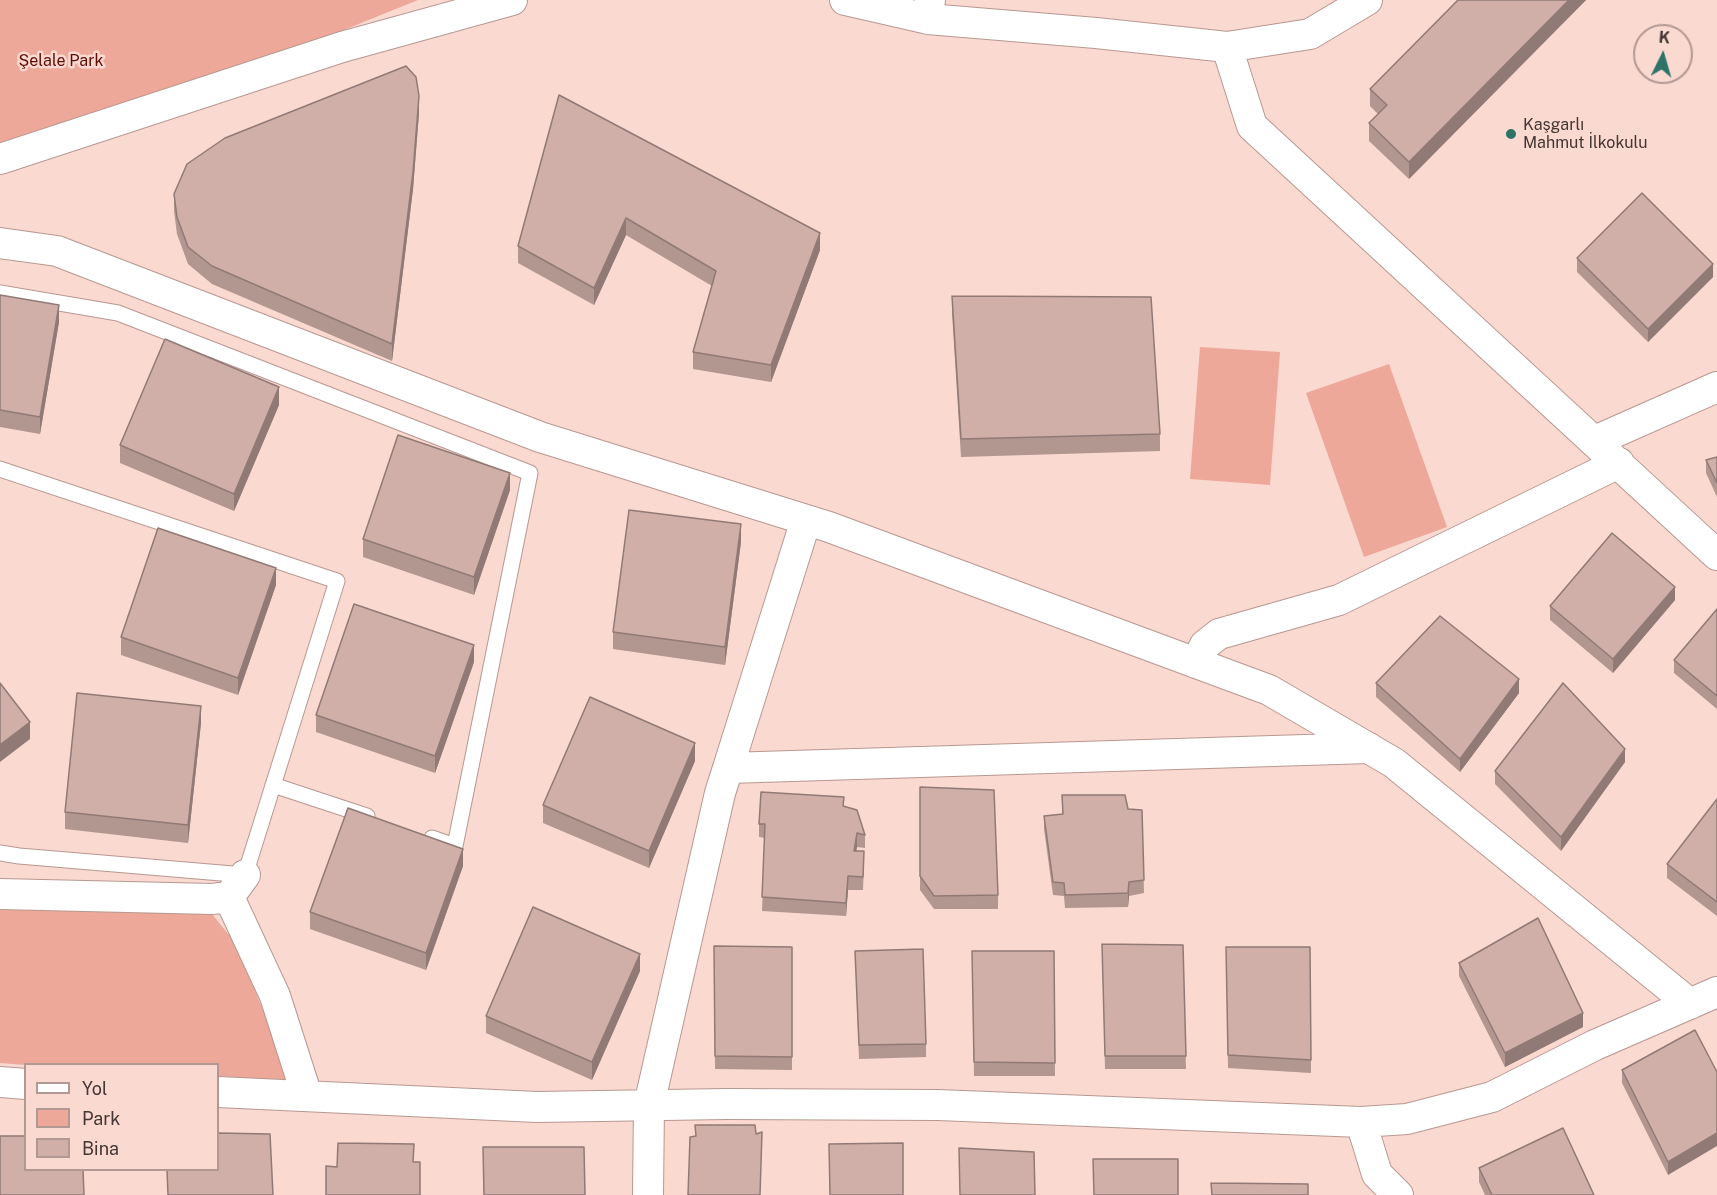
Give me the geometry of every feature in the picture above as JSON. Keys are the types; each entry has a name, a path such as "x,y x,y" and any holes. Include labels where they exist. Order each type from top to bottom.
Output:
{"street":[{"path":"0,159 342,47 512,0"},
{"path":"845,0 1085,32 1227,47 1310,34 1367,0"},
{"path":"1227,47 1252,126 1717,555"},
{"path":"0,243 57,251 540,437 829,527 1269,690 1394,763 1690,1004"},
{"path":"1595,441 1717,387"},
{"path":"1196,663 1205,645 1219,634 1339,600 1619,464"},
{"path":"648,1195 649,1105 717,804 806,520"},
{"path":"728,768 1369,748"},
{"path":"0,894 212,899 237,886 307,1096"},
{"path":"219,1092 537,1107 938,1106 1361,1122 1407,1119 1492,1097 1595,1045 1717,992"},
{"path":"0,1082 24,1084"},
{"path":"1361,1122 1377,1174 1398,1195"}],"lane":[{"path":"0,294 118,313 530,473 455,846 423,835"},
{"path":"0,469 337,581 273,785 237,886 0,853"},
{"path":"273,785 380,821"}],"green space":[{"name":"Şelale Park","path":"0,0 418,0 282,55 169,87 0,143"},
{"path":"1200,347 1280,352 1270,485 1190,479"},
{"path":"1389,364 1447,527 1364,557 1306,393"},
{"path":"0,907 211,913 234,941 293,1081 219,1076 219,1063 24,1063 24,1065 0,1063"}],"building":[{"path":"1458,0 1569,0 1409,162 1369,123 1387,105 1370,89"},
{"path":"406,66 416,77 419,96 413,172 392,344 212,266 188,247 177,217 174,194 187,164 225,138"},
{"path":"559,95 820,233 771,365 693,352 716,271 626,218 594,288 518,246"},
{"path":"1642,193 1713,264 1648,329 1577,258"},
{"path":"0,295 59,305 40,417 0,410"},
{"path":"952,296 1151,297 1160,434 961,439"},
{"path":"165,339 279,387 234,494 120,445"},
{"path":"398,435 510,473 474,577 363,539"},
{"path":"1717,457 1717,483 1706,460"},
{"path":"629,510 741,524 725,647 613,632"},
{"path":"158,528 276,568 238,678 121,637"},
{"path":"1612,533 1675,587 1613,659 1550,606"},
{"path":"354,604 474,645 435,756 316,715"},
{"path":"1717,609 1717,696 1674,660"},
{"path":"1440,616 1519,679 1460,759 1376,683"},
{"path":"0,683 30,722 0,745"},
{"path":"1563,683 1625,749 1561,837 1495,771"},
{"path":"77,693 201,706 188,825 65,812"},
{"path":"590,697 695,743 649,851 543,805"},
{"path":"920,787 994,790 998,895 934,896 920,876"},
{"path":"761,792 844,797 843,806 857,810 865,835 857,833 854,851 864,851 863,877 848,876 846,903 762,897 765,824 759,824"},
{"path":"1062,795 1125,795 1128,809 1142,810 1144,880 1129,882 1128,893 1065,895 1064,883 1053,882 1044,816 1063,814"},
{"path":"1717,799 1717,902 1667,864"},
{"path":"348,808 463,849 426,953 310,912"},
{"path":"533,907 640,954 592,1062 486,1016"},
{"path":"1538,918 1583,1013 1505,1053 1459,963"},
{"path":"1102,944 1183,945 1186,1056 1105,1056"},
{"path":"714,946 792,947 792,1057 715,1056"},
{"path":"1226,947 1310,947 1311,1060 1228,1055"},
{"path":"923,949 926,1044 859,1045 855,951"},
{"path":"972,951 1054,951 1055,1063 974,1062"},
{"path":"1695,1030 1717,1072 1717,1133 1668,1162 1622,1070"},
{"path":"695,1125 755,1125 756,1134 762,1132 760,1195 688,1195 690,1137 696,1136"},
{"path":"1563,1128 1594,1195 1492,1195 1479,1168"},
{"path":"219,1133 270,1134 273,1195 168,1195 167,1171 219,1171"},
{"path":"0,1136 24,1136 24,1171 83,1171 84,1195 0,1195"},
{"path":"338,1143 414,1144 413,1162 420,1162 420,1195 326,1195 326,1166 337,1167"},
{"path":"903,1143 903,1195 830,1195 829,1144"},
{"path":"483,1147 584,1147 585,1195 484,1195"},
{"path":"959,1148 1034,1152 1035,1195 960,1195"},
{"path":"1093,1159 1178,1159 1178,1195 1094,1195"},
{"path":"1211,1183 1308,1184 1308,1195 1212,1195"}],"place":[{"name":"Kaşgarlı Mahmut İlkokulu","path":"1511,134"}]}
